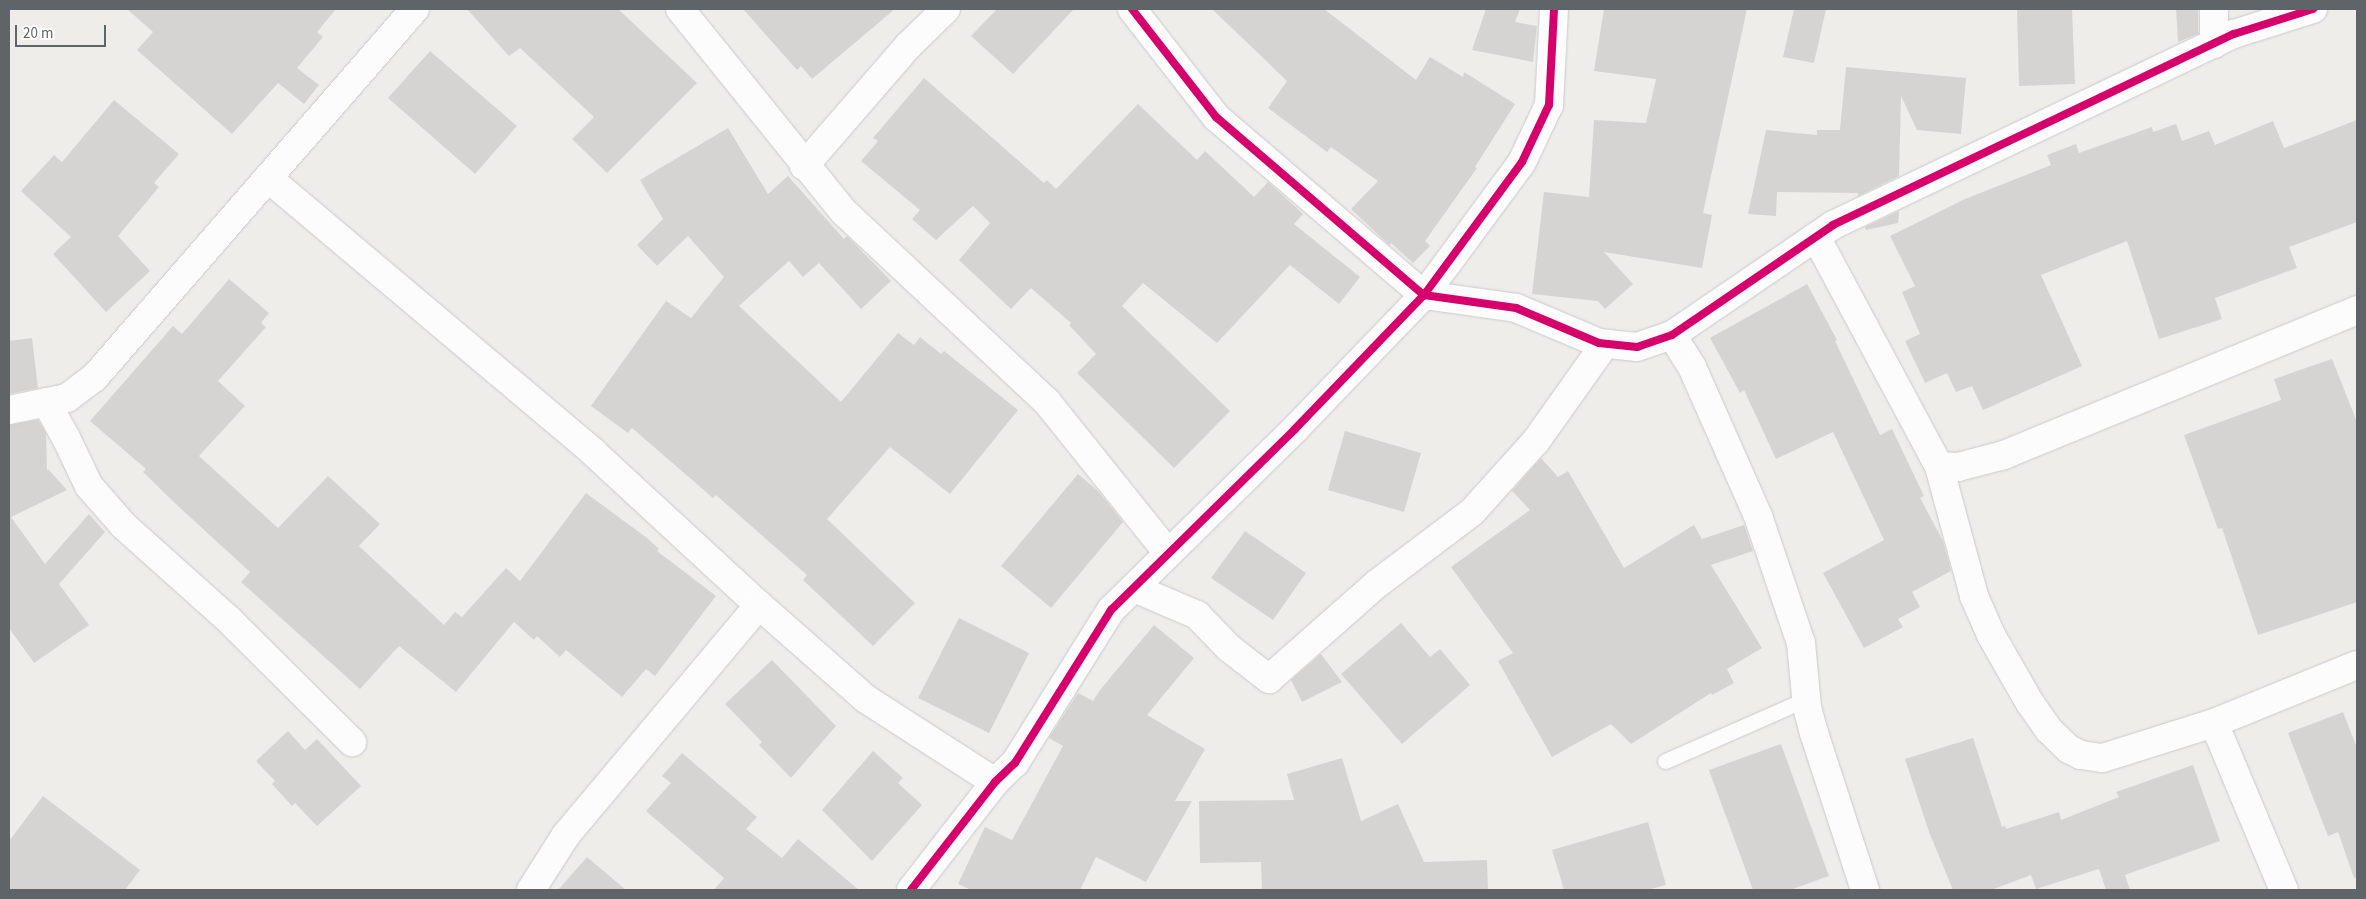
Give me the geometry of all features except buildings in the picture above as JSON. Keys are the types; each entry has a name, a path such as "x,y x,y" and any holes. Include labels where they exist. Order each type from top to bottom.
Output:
{"street":[{"path":"9,410 67,398 94,378 415,9"},
{"path":"680,9 804,166 844,212 1047,402 1168,553"},
{"path":"804,166 908,46 946,9"},
{"path":"1132,9 1216,117 1424,296 1516,308 1606,344 1637,347 1672,335 1833,226 2234,34 2313,9"},
{"path":"912,890 995,782 1014,764 1111,610 1295,429 1424,296 1522,162 1549,104 1554,9"},
{"path":"2214,9 2214,44"},
{"path":"268,178 594,453 759,605 866,699 995,782"},
{"path":"1816,236 1939,466 1974,596 1991,634 2030,703 2049,730 2069,749 2081,755 2103,758 2214,723 2357,665"},
{"path":"1939,466 1958,467 2004,455 2357,310"},
{"path":"1672,335 1692,367 1758,516 1801,643 1806,698 1814,733 1865,890"},
{"path":"1134,588 1197,615 1229,648 1268,679 1378,583 1472,512 1536,441 1606,344"},
{"path":"46,402 89,486 124,526 228,619 352,742"},
{"path":"531,890 566,835 759,605"},
{"path":"2214,723 2284,890"}],"lane":[{"path":"1665,761 1806,698"}],"cycle path":[{"path":"1132,9 1216,117 1424,295 1516,308 1599,343 1637,347 1672,335 1833,225 2234,34 2313,9"},
{"path":"911,890 995,782 1015,763 1111,610 1295,429 1424,295 1522,162 1549,105 1554,9"}]}
